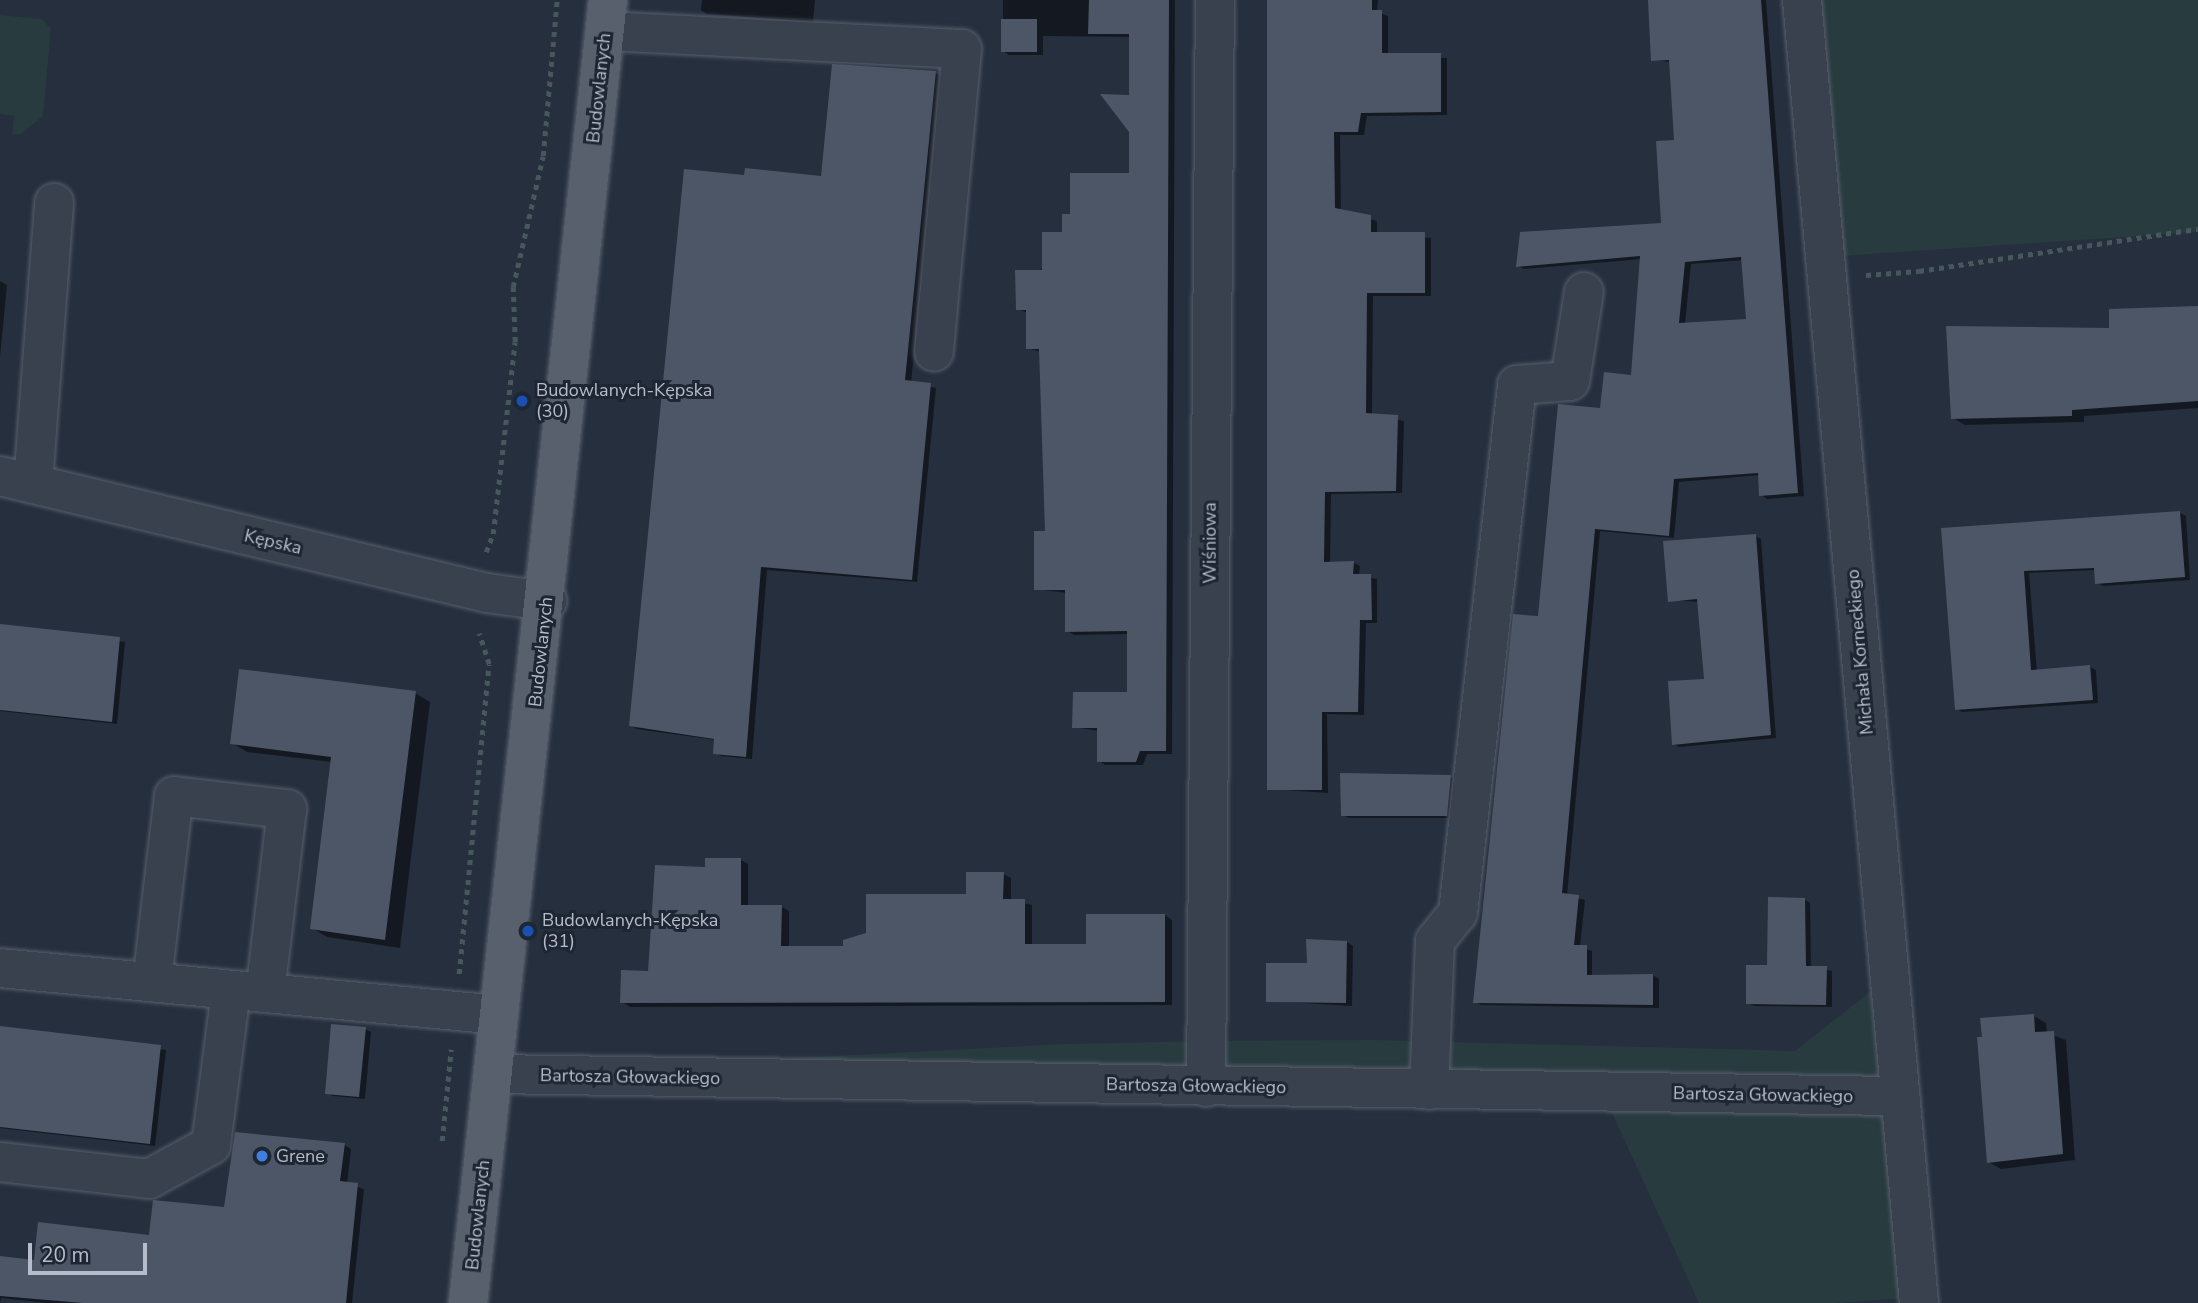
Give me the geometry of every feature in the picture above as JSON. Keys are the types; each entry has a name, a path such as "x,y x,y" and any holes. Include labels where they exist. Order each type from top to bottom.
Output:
{"main road":[{"name":"Budowlanych","path":"468,1303 547,601 606,16"}],"street":[{"name":"Wiśniowa","path":"1206,1087 1215,0"},
{"name":"Michała Korneckiego","path":"1802,0 1919,1303"},
{"path":"606,16 962,49 934,352"},
{"path":"16,480 54,202"},
{"path":"1429,1090 1435,942 1458,913 1517,385 1570,381 1584,292"},
{"name":"Kępska","path":"16,480 487,593 547,601"},
{"path":"0,1162 149,1179 211,1145 287,810 174,796 152,982"},
{"path":"0,968 499,1015"},
{"name":"Bartosza Głowackiego","path":"493,1074 1900,1097"}],"path":[{"path":"473,555 484,556 493,534 515,341 513,287 543,156 557,0"},
{"path":"1827,278 1919,271 2198,229"},
{"path":"441,1150 489,664 484,637 475,630"}],"green space":[{"path":"1802,0 2198,0 2198,232 1825,257"},
{"path":"0,15 42,19 51,29 43,116 21,134 12,134 14,116 0,114"},
{"path":"1890,976 1919,1297 1836,1303 1699,1303 1603,1093 493,1074 1064,1044 1206,1041 1372,1040 1795,1051"}],"building":[{"path":"1089,0 1169,0 1166,751 1140,751 1136,762 1097,762 1097,728 1072,728 1073,692 1127,692 1127,631 1065,632 1065,590 1034,590 1034,531 1045,531 1039,349 1026,349 1026,310 1016,310 1015,270 1042,270 1042,232 1062,232 1062,214 1070,214 1070,173 1129,173 1129,132 1100,94 1129,95 1129,34 1088,34"},
{"path":"1267,0 1372,0 1372,10 1382,10 1382,53 1441,53 1441,112 1361,113 1358,132 1334,132 1335,208 1371,215 1371,232 1425,232 1425,293 1367,293 1366,413 1398,415 1396,491 1325,492 1324,562 1354,561 1353,574 1371,574 1372,620 1360,620 1358,712 1322,712 1322,790 1267,790"},
{"path":"1648,0 1761,0 1798,493 1759,496 1758,473 1674,479 1669,536 1595,529 1562,893 1579,895 1574,945 1587,945 1587,975 1653,974 1653,1005 1473,1003 1513,614 1538,616 1558,404 1600,408 1604,372 1631,375 1640,256 1516,267 1520,232 1661,223 1656,141 1674,140 1669,60 1651,61","holes":["1741,257 1746,319 1679,323 1685,262"]},
{"path":"1001,19 1037,19 1037,52 1001,52"},
{"path":"832,64 936,71 905,380 931,383 912,580 761,567 746,757 713,754 714,739 629,726 684,169 744,175 745,168 821,176"},
{"path":"2198,306 2198,401 2072,410 2072,416 1951,419 1946,326 2109,328 2109,309"},
{"path":"2180,511 2185,577 2095,584 2094,568 2024,571 2031,670 2090,665 2093,700 1955,710 1941,528"},
{"path":"1756,534 1771,735 1672,745 1668,681 1704,679 1697,599 1668,602 1663,541"},
{"path":"0,624 120,637 112,722 0,710"},
{"path":"239,669 416,691 385,940 310,929 331,757 230,744"},
{"path":"1340,773 1451,775 1447,816 1341,816"},
{"path":"705,858 741,858 741,905 782,905 781,946 843,946 843,940 866,933 866,894 966,894 966,872 1004,872 1003,899 1025,899 1025,944 1086,944 1086,914 1165,914 1165,1002 620,1003 621,970 648,971 655,865 705,867"},
{"path":"1768,897 1805,898 1806,966 1827,966 1826,1005 1746,1004 1746,965 1767,965"},
{"path":"1306,939 1347,941 1346,1003 1266,1002 1266,963 1307,963"},
{"path":"2034,1014 2035,1032 2054,1031 2063,1154 1987,1163 1977,1037 1982,1037 1980,1018"},
{"path":"331,1024 366,1027 359,1097 325,1094"},
{"path":"0,1026 161,1045 150,1144 0,1127"},
{"path":"235,1132 345,1143 340,1181 358,1183 346,1303 83,1303 0,1296 0,1256 34,1260 38,1222 149,1235 153,1200 224,1207"}],"place":[{"name":"Budowlanych-Kępska (30)","path":"522,401"},
{"name":"Budowlanych-Kępska (31)","path":"528,931"},
{"name":"Grene","path":"262,1156"}]}
